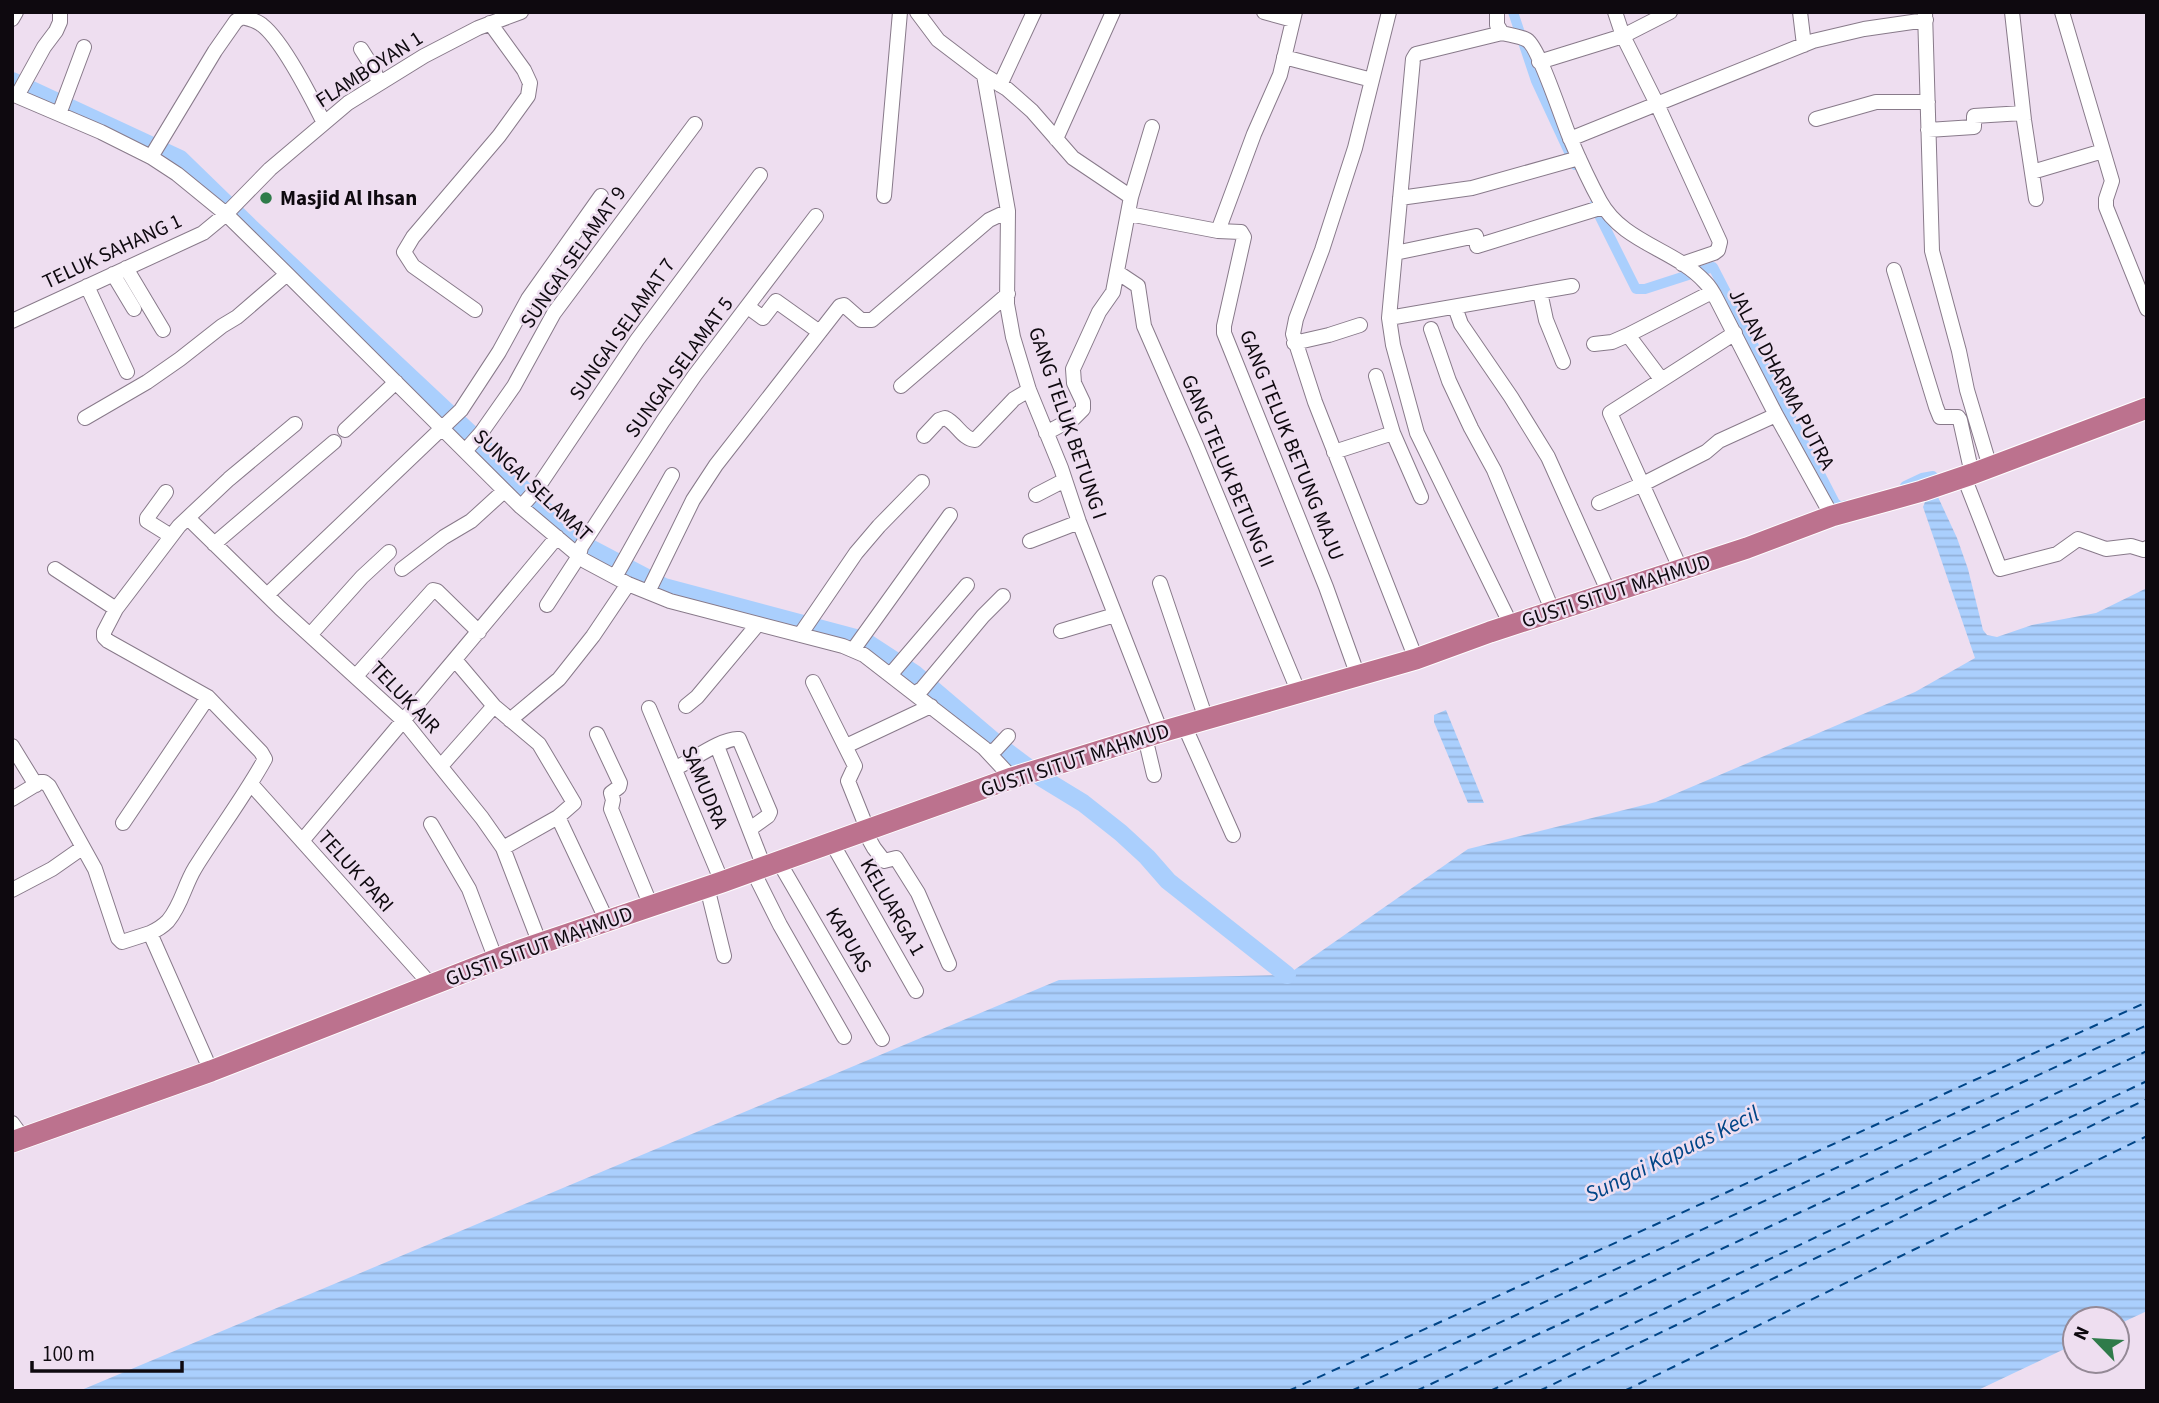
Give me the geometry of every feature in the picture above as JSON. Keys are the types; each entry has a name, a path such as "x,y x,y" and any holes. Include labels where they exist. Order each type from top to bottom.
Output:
{"highway":[{"name":"GUSTI SITUT MAHMUD","path":"16,1134 211,1071 496,960 1016,777 1153,734 1416,659 1782,536 1832,516 1969,475 2147,408"}],"street":[{"path":"12,19 16,12"},
{"path":"16,94 56,31 60,12"},
{"name":"FLAMBOYAN 1","path":"226,214 270,169 348,103 406,65 490,23 521,12"},
{"path":"884,196 900,12"},
{"path":"917,12 938,40 1032,111 1073,158 1131,197"},
{"path":"1000,85 1034,12"},
{"path":"1056,139 1113,12"},
{"path":"1129,214 1217,232 1254,134 1280,75 1294,16 1264,12"},
{"path":"1389,12 1355,148 1322,250 1293,327 1294,343 1334,452 1416,659"},
{"name":"JALAN DHARMA PUTRA","path":"1497,12 1497,25 1530,42 1579,158 1597,209 1630,234 1684,265 1709,287 1832,516"},
{"path":"1615,12 1623,36 1720,242 1714,253 1684,265"},
{"path":"1539,62 1623,36 1670,12"},
{"path":"1800,12 1804,45"},
{"path":"2012,12 2036,199"},
{"path":"2062,12 2112,183 2106,198 2106,207 2147,309"},
{"path":"1570,139 1804,45 1926,16 1932,251 1967,390 1969,475"},
{"path":"152,154 221,41 242,17 264,26 280,46 324,123"},
{"path":"475,310 413,266 404,252 410,241 513,118 530,90 524,69 490,23"},
{"path":"1511,625 1417,433 1393,345 1389,318 1414,55 1514,36"},
{"path":"60,112 84,47"},
{"path":"360,49 379,83"},
{"path":"1284,57 1372,80"},
{"name":"GANG TELUK BETUNG I","path":"984,75 1008,211 1007,294 1013,337 1029,390 1115,615 1153,734 1154,775"},
{"name":"SUNGAI SELAMAT","path":"16,94 152,154 226,214 396,382 445,424 473,443 504,491 528,500 557,537 583,547 585,561 622,573 670,601 758,624 805,628 858,643 872,660 897,667 923,687 931,706 999,745 1016,777"},
{"path":"1816,119 1876,102 1928,103"},
{"path":"1928,130 1974,127 1974,117 2023,113"},
{"name":"SUNGAI SELAMAT 9","path":"473,443 514,386 554,313 695,124"},
{"path":"1046,433 1074,418 1083,409 1074,383 1073,369 1098,312 1113,292 1131,197 1152,128"},
{"path":"2032,172 2103,151"},
{"path":"1399,198 1472,188 1579,158"},
{"name":"SUNGAI SELAMAT 7","path":"528,500 638,340 760,175"},
{"path":"267,595 461,410 499,352 528,299 601,196"},
{"path":"1395,253 1476,236 1477,246 1597,209"},
{"path":"649,589 693,500 716,465 794,367 818,331 842,304 861,320 872,320 989,220 1008,211"},
{"name":"TELUK SAHANG 1","path":"12,321 203,233 226,214"},
{"name":"SUNGAI SELAMAT 5","path":"547,605 663,421 817,216"},
{"name":"GANG TELUK BETUNG MAJU","path":"1217,232 1241,232 1244,237 1224,333 1326,587 1358,676"},
{"path":"1894,270 1940,417 1958,417 1960,420 1969,475 2000,569 2057,554 2078,539 2106,549 2131,545 2144,550 2147,548"},
{"path":"119,271 134,309"},
{"path":"119,271 163,330"},
{"name":"GANG TELUK BETUNG II","path":"1117,272 1138,286 1144,326 1299,693"},
{"path":"85,418 147,382 180,359 237,317 287,274"},
{"path":"87,286 127,372"},
{"path":"1389,318 1572,286"},
{"path":"1594,344 1612,342 1628,335 1709,287"},
{"path":"1540,292 1546,320 1563,362"},
{"path":"901,386 1007,294"},
{"path":"748,307 763,318 776,301 818,331"},
{"path":"1455,307 1461,324 1548,457 1609,593"},
{"path":"1294,343 1360,325"},
{"path":"1431,329 1455,394 1494,470 1553,612"},
{"path":"1681,570 1610,412 1735,333"},
{"path":"1628,335 1661,379"},
{"path":"1376,376 1393,433 1421,496"},
{"path":"345,430 396,382"},
{"path":"923,436 939,420 945,418 952,421 967,438 975,440 1014,399 1029,390"},
{"path":"1599,502 1643,484 1706,452 1719,441 1776,415"},
{"path":"12,799 44,782 49,786 101,884 120,941 158,930 168,920 183,897 194,870 265,759 228,715 208,697 108,641 104,632 116,609 187,518 295,424"},
{"path":"1334,452 1393,433"},
{"path":"214,544 334,442"},
{"path":"510,720 559,679 593,636 672,475"},
{"path":"1036,495 1065,480"},
{"path":"805,628 856,553 922,482"},
{"path":"402,569 444,537 471,521 504,491"},
{"path":"166,492 147,521 171,536"},
{"path":"858,643 950,515"},
{"name":"TELUK AIR","path":"187,518 403,720 503,848 540,944"},
{"path":"1030,541 1079,522"},
{"path":"302,841 456,661 557,537"},
{"path":"310,635 362,577 389,552"},
{"path":"55,569 116,609"},
{"path":"1160,583 1206,719"},
{"path":"897,667 967,585"},
{"path":"356,676 433,590 479,632"},
{"path":"923,687 983,616 1003,597"},
{"path":"1061,631 1115,615"},
{"path":"686,706 697,697 758,624"},
{"path":"456,661 494,706 539,744 573,800 573,806 558,817 503,848"},
{"path":"813,682 855,769 848,780 874,848 884,861 896,858 918,893 949,964"},
{"path":"123,823 208,697"},
{"path":"440,766 494,706"},
{"path":"846,746 931,706"},
{"name":"SAMUDRA","path":"649,709 676,768 714,885 724,956"},
{"path":"1184,725 1233,835"},
{"path":"597,734 620,783 611,793 611,809 651,906"},
{"path":"676,768 734,738 739,739 770,812 750,829"},
{"path":"12,746 36,785"},
{"path":"717,746 804,968 844,1037"},
{"name":"TELUK PARI","path":"251,784 431,985"},
{"path":"558,817 607,921"},
{"path":"430,824 469,889 496,960"},
{"name":"KELUARGA 1","path":"832,843 916,991"},
{"path":"12,890 52,869 82,848"},
{"name":"KAPUAS","path":"766,867 882,1039"},
{"path":"150,933 211,1071"}],"water":[{"name":"Sungai Kapuas Kecil","path":"1932,484 1957,538 1968,569 1983,630 1987,635 1997,637 2032,625 2096,613 2147,588 2147,1311 2131,1318 2131,1305 2061,1305 2061,1351 1976,1391 79,1391 1059,980 1287,975 1468,849 1656,802 1915,692 1975,658 1923,507"},
{"path":"1446,710 1484,803 1468,803 1434,722 1434,715"}],"waterway":[{"path":"1513,12 1536,81 1575,165"},
{"path":"12,81 180,159 473,436 534,501 588,547 664,587 863,640 915,674 1002,748 1042,778 1083,803 1121,833 1168,881 1287,975"},
{"path":"1594,205 1636,289 1645,289 1713,267 1835,503 1840,507 1846,505"},
{"path":"1905,486 1933,476 1932,484"}],"ferry route":[{"path":"1288,1391 2147,1002"},
{"path":"1351,1391 2147,1025"},
{"path":"1416,1391 2147,1051"},
{"path":"1490,1391 2147,1081"},
{"path":"1539,1391 2147,1099"},
{"path":"1624,1391 2147,1136"}],"place":[{"name":"Masjid Al Ihsan","path":"266,198"}]}
